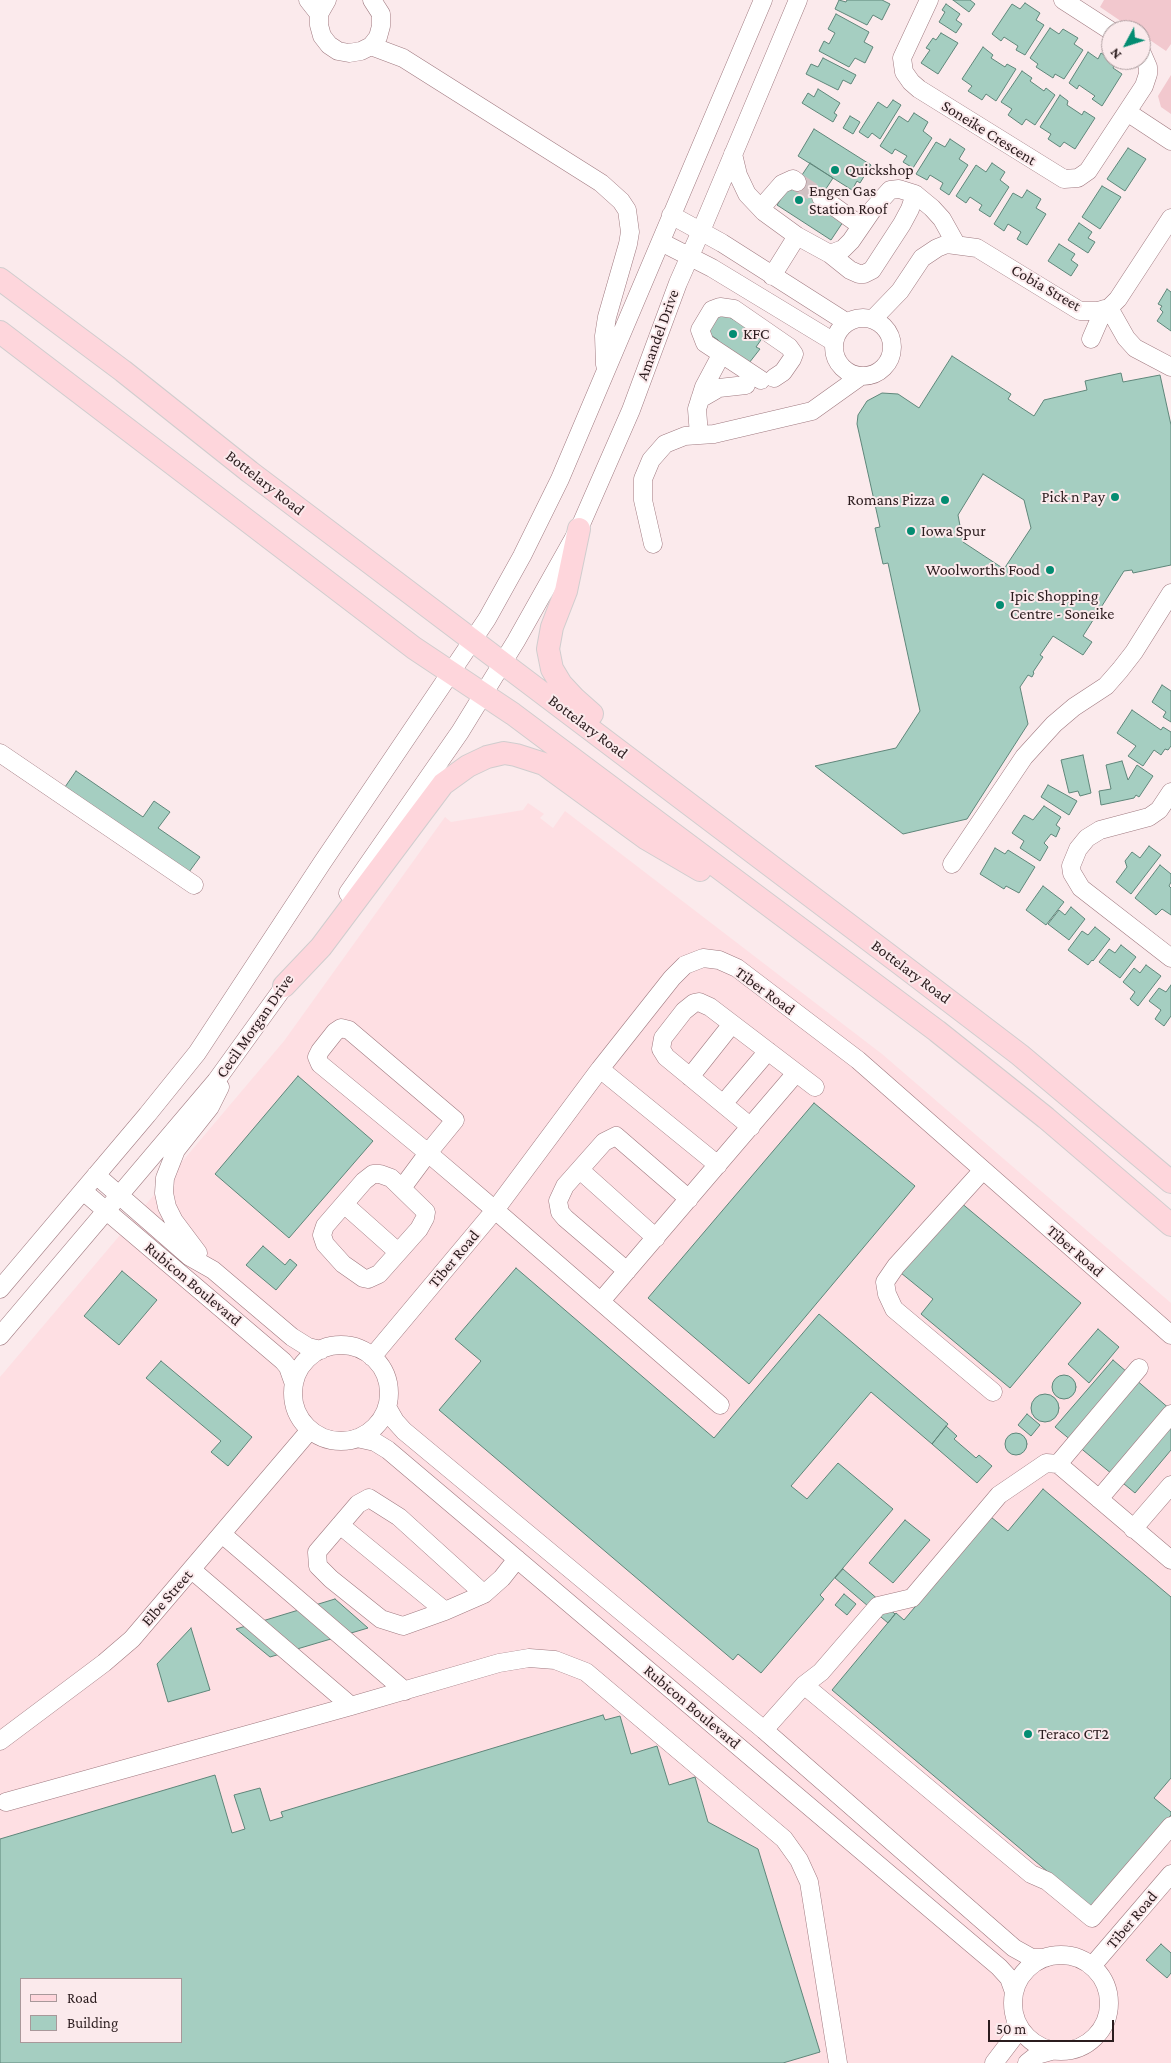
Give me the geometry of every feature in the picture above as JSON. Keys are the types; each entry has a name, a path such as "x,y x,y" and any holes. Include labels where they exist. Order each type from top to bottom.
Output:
{"main road":[{"name":"Bottelary Road","path":"0,279 124,372 250,472 1020,1055 1171,1182"},
{"name":"Bottelary Road","path":"0,332 414,648 450,674 513,714 793,925 882,989 992,1074 1171,1224"},
{"path":"579,529 568,584 552,627 548,648 552,669 561,684 574,698 688,803"},
{"path":"284,986 321,947 443,784 468,766 487,757 504,753 532,758 544,764 647,839 793,925"}],"street":[{"path":"308,0 323,7 318,25 322,36 329,45 338,51 350,53 361,51 371,46 378,37 381,26 381,14 372,0"},
{"name":"Amandel Drive","path":"474,641 518,564 560,479 763,0"},
{"name":"Amandel Drive","path":"503,662 579,529 630,410 675,291 702,231 798,0"},
{"name":"Soneike Crescent","path":"929,0 902,58 904,72 911,82 919,89 1057,176 1071,179 1078,178 1088,172 1144,86 1148,70"},
{"path":"1063,0 1101,25"},
{"path":"371,46 403,58 601,183 621,201 627,210 630,232 607,317 604,336 606,370"},
{"path":"1127,112 1171,140"},
{"path":"733,154 743,187 747,194 761,208 797,236 830,254 859,274 872,270 902,224 914,194"},
{"path":"761,208 782,184 793,179 797,182"},
{"path":"830,254 843,249 890,190 905,190 914,194 932,208 942,219 956,244"},
{"path":"821,197 861,226"},
{"path":"671,215 702,231 846,322"},
{"path":"1091,339 1107,308 1118,299 1171,218"},
{"path":"772,276 797,236"},
{"path":"661,242 690,256 834,342"},
{"name":"Cobia Street","path":"873,319 900,291 916,267 929,253 947,244 977,248 988,253 1080,311 1087,312 1107,308"},
{"name":"Cobia Street","path":"888,330 900,291"},
{"path":"1107,308 1126,338 1135,348 1171,367"},
{"path":"700,399 719,388 760,381 783,372 794,354 792,350 778,339 734,309 712,310 700,330 706,343 760,381"},
{"path":"864,317 881,323 888,330 893,348 886,366 870,376 861,376 843,369 837,361 834,352 834,342 840,328 846,322 864,317"},
{"path":"699,435 697,418 700,399 704,387 721,355"},
{"path":"830,398 837,361"},
{"path":"652,544 642,489 646,471 651,460 665,444 674,439 714,434 812,411 861,376"},
{"path":"952,864 1024,757 1054,724 1074,707 1106,686 1134,652 1171,594"},
{"name":"Cecil Morgan Drive","path":"0,1289 197,1053 450,674 474,641"},
{"name":"Cecil Morgan Drive","path":"0,1336 237,1054 454,740 503,662"},
{"path":"0,753 194,885"},
{"path":"1171,792 1159,810 1149,817 1100,830 1087,838 1078,849 1071,866 1072,873 1081,888 1171,958"},
{"name":"Tiber Road","path":"372,1357 495,1210 600,1069 672,978 686,965 702,958 719,960 737,968 858,1060 1171,1335"},
{"path":"751,1127 666,1057 661,1049 663,1038 684,1011 694,1003 699,1002 710,1007 815,1087"},
{"path":"690,1077 732,1024"},
{"path":"402,1188 428,1153 455,1120 349,1030 341,1028 335,1032 320,1051 317,1057 320,1064 428,1153 495,1210 720,1405"},
{"path":"723,1104 768,1051"},
{"path":"213,1270 174,1221 167,1207 164,1193 165,1178 176,1150 210,1107 237,1054"},
{"path":"600,1069 718,1165"},
{"path":"601,1301 796,1073"},
{"path":"627,1271 565,1218 560,1212 558,1201 560,1194 604,1142 616,1136 689,1199"},
{"path":"580,1170 656,1238"},
{"path":"983,1170 896,1266 885,1282 887,1294 894,1309 993,1392"},
{"path":"373,1174 380,1174 391,1178 426,1212 419,1229 379,1274 368,1279 363,1278 343,1264 325,1244 322,1235 325,1226 344,1204 364,1181 373,1174"},
{"name":"Rubicon Boulevard","path":"96,1175 190,1257 213,1270 300,1343 321,1350"},
{"name":"Rubicon Boulevard","path":"83,1191 284,1361 288,1366 294,1384"},
{"path":"344,1204 398,1252"},
{"path":"340,1345 354,1346 372,1357 379,1364 386,1377 389,1392 388,1406 381,1420 370,1431 358,1438 341,1441 324,1438 310,1430 299,1416 294,1401 294,1384 300,1368 309,1358 321,1350 340,1345"},
{"path":"1058,1464 1139,1368"},
{"name":"Rubicon Boulevard","path":"388,1406 395,1421 403,1430 764,1730 1014,1948 1026,1956 1045,1958"},
{"path":"1099,1499 1171,1414"},
{"name":"Elbe Street","path":"0,1741 120,1651 144,1626 310,1430"},
{"name":"Rubicon Boulevard","path":"358,1438 375,1442 388,1450 518,1559 999,1967 1009,1978 1014,1992"},
{"path":"764,1730 804,1685 821,1672 878,1606 912,1598 999,1495 1046,1463 1058,1464 1133,1529 1168,1550"},
{"path":"1133,1529 1171,1485"},
{"path":"484,1594 399,1517 369,1498 358,1504 317,1552 318,1566 331,1579 381,1618 403,1626 445,1612 484,1594 502,1578 518,1559"},
{"path":"340,1525 445,1612"},
{"path":"222,1534 405,1691"},
{"path":"192,1570 351,1706"},
{"path":"6,1802 499,1663 528,1658 555,1660 586,1672 784,1839 799,1860 808,1882 838,2063"},
{"path":"804,1685 1031,1874 1047,1881 1092,1918 1171,1826"},
{"name":"Tiber Road","path":"1092,1966 1171,1874"},
{"path":"1027,2063 1037,2055 1052,2051 1074,2050 1087,2044 1098,2035 1106,2022 1109,2008 1104,1980 1092,1966 1071,1956 1058,1955 1045,1958 1026,1971 1019,1980 1014,1992 1016,2020 1023,2032 1041,2048 1052,2051"},
{"path":"994,2063 1013,2038 1016,2020"}],"shaded area":[{"path":"1104,0 1171,0 1171,44 1166,51 1151,41 1151,20 1119,20 1100,7"},
{"path":"1171,75 1171,114 1161,107 1158,96"},
{"path":"528,803 544,814 540,818 553,828 565,811 882,1054 1171,1303 1171,2063 0,2063 0,1377 284,1041 445,817 451,822 523,810"}],"building":[{"path":"839,0 846,2 847,0 882,0 890,4 882,20 873,15 867,25 835,9"},
{"path":"953,0 970,0 975,4 969,12"},
{"path":"1025,3 1040,13 1036,20 1044,25 1025,55 1016,50 1018,46 1004,37 1001,41 992,34 1012,4 1020,9"},
{"path":"946,4 960,14 956,20 962,24 956,33 939,22 945,12 942,10"},
{"path":"836,14 869,32 864,42 873,47 865,63 855,58 849,67 819,51 824,41 829,44 835,33 828,29"},
{"path":"1050,28 1059,34 1063,29 1078,38 1074,44 1083,50 1064,79 1055,74 1053,78 1036,67 1038,64 1030,58"},
{"path":"941,33 958,43 938,74 921,63 930,50 926,48 933,38 936,40"},
{"path":"983,47 993,55 991,58 1005,67 1007,64 1016,69 996,101 986,94 982,100 968,91 972,86 962,79"},
{"path":"1088,52 1098,59 1101,53 1101,70 1116,70 1122,74 1102,106 1092,99 1095,96 1079,85 1077,89 1069,83"},
{"path":"823,58 856,75 851,84 843,80 838,90 806,74 811,64 818,67"},
{"path":"1022,71 1032,78 1030,81 1044,91 1046,88 1055,95 1035,125 1026,119 1022,125 1008,115 1012,109 1001,102"},
{"path":"818,89 840,103 834,113 837,115 833,122 802,103 808,93 814,97"},
{"path":"1060,95 1068,101 1067,105 1082,115 1084,111 1095,118 1075,149 1064,142 1060,147 1048,139 1051,134 1040,127"},
{"path":"893,100 901,105 880,139 872,133 868,138 859,132 878,102 887,108"},
{"path":"914,113 928,122 923,131 932,138 913,168 903,162 907,156 895,149 892,154 880,146 899,116 908,122"},
{"path":"850,116 860,122 853,134 843,128"},
{"path":"814,129 871,165 860,183 857,181 852,190 798,156"},
{"path":"950,139 965,149 959,159 968,165 949,195 940,189 943,183 930,175 927,180 916,174 936,142 945,147"},
{"path":"1128,148 1146,159 1125,191 1107,179"},
{"name":"Engen Gas Station Roof","path":"810,163 833,178 816,204 843,222 831,240 777,205 788,188 792,190"},
{"path":"992,163 1005,172 1000,180 1009,187 990,217 979,210 982,205 970,197 966,203 956,196 976,165 986,172"},
{"path":"1102,186 1121,197 1100,229 1082,217"},
{"path":"1027,190 1041,199 1036,208 1046,214 1027,245 1017,239 1021,232 1008,224 1004,231 994,224 1013,193 1022,198"},
{"path":"1079,223 1092,232 1088,238 1095,242 1088,253 1068,240"},
{"path":"1059,244 1075,254 1071,260 1078,265 1071,276 1048,261"},
{"path":"1167,289 1171,292 1171,331 1157,321 1163,312 1160,309 1162,306 1158,304"},
{"name":"KFC","path":"716,309 736,321 738,318 763,337 756,347 760,349 749,363 717,344 718,340 703,330"},
{"name":"Ipic Shopping Centre - Soneike","path":"952,356 1011,394 1008,399 1034,416 1044,400 1087,390 1085,381 1121,373 1123,382 1160,375 1171,425 1171,565 1133,573 1132,570 1124,571 1083,636 1092,642 1083,655 1053,636 1040,655 1043,657 1033,672 1032,677 1028,675 1020,687 1028,724 967,819 903,834 815,766 896,748 920,711 888,563 883,564 875,528 880,527 857,424 858,415 867,401 882,393 898,394 919,408","holes":["983,474 1024,500 1031,528 1004,569 963,542 958,515"]},
{"path":"1162,685 1171,691 1171,722 1163,717 1166,712 1152,702"},
{"path":"1132,710 1161,730 1163,727 1171,732 1171,746 1168,750 1165,749 1161,755 1154,750 1143,766 1128,756 1136,746 1117,733"},
{"path":"1083,755 1091,793 1080,796 1078,791 1069,793 1061,760"},
{"path":"1122,761 1128,780 1137,765 1153,776 1139,797 1136,795 1134,798 1101,805 1099,791 1111,789 1106,765"},
{"path":"76,771 143,817 154,801 170,812 158,828 200,857 189,872 65,787"},
{"path":"1048,785 1077,801 1069,815 1041,797"},
{"path":"1044,806 1061,817 1056,825 1060,828 1056,837 1051,834 1044,843 1048,847 1040,861 1020,848 1024,841 1012,833 1024,815 1033,820"},
{"path":"1149,846 1161,855 1131,894 1116,882 1127,867 1125,861 1132,852 1140,858"},
{"path":"995,848 1005,854 1008,850 1035,867 1019,893 1006,886 1004,889 980,874"},
{"path":"1160,865 1171,874 1169,886 1171,888 1171,915 1162,909 1156,915 1135,898"},
{"path":"1043,886 1064,902 1046,925 1026,910"},
{"path":"1071,907 1085,919 1069,940 1048,924 1059,910 1065,915"},
{"path":"1095,927 1110,939 1088,965 1068,950 1082,931 1088,935"},
{"path":"1121,945 1136,957 1120,978 1099,962 1109,949 1115,953"},
{"path":"1146,965 1161,976 1138,1006 1130,999 1135,992 1123,982 1134,968 1140,973"},
{"path":"1171,985 1171,1016 1164,1026 1155,1019 1161,1010 1149,1001 1159,988 1166,992"},
{"path":"298,1076 373,1141 289,1238 215,1174"},
{"path":"814,1103 915,1186 749,1384 648,1298"},
{"path":"960,1202 1081,1303 1010,1388 921,1314 933,1299 901,1273"},
{"path":"263,1246 285,1265 290,1259 297,1265 276,1290 246,1265"},
{"path":"516,1268 714,1438 819,1314 948,1424 932,1444 871,1392 791,1486 807,1499 838,1463 893,1509 820,1595 824,1599 761,1673 738,1654 733,1660 439,1410 481,1361 455,1339"},
{"path":"122,1271 157,1300 119,1345 84,1316"},
{"path":"1098,1329 1119,1347 1089,1383 1068,1364"},
{"path":"1113,1360 1171,1410 1171,1450 1135,1493 1055,1427"},
{"path":"161,1361 252,1437 228,1466 211,1452 221,1441 146,1378"},
{"path":"1064,1375 1072,1379 1076,1387 1072,1395 1064,1399 1056,1395 1052,1387 1056,1379"},
{"path":"1045,1394 1055,1398 1059,1408 1055,1418 1045,1422 1035,1418 1031,1408 1035,1398"},
{"path":"1027,1414 1040,1425 1031,1436 1018,1425"},
{"path":"946,1426 957,1436 954,1439 976,1458 979,1455 992,1466 977,1483 932,1444"},
{"path":"1016,1433 1024,1436 1027,1444 1024,1452 1016,1455 1008,1452 1005,1444 1008,1436"},
{"name":"Teraco CT2","path":"1043,1489 1171,1597 1171,1778 1154,1798 1171,1812 1171,1815 1092,1909 832,1690 896,1613 904,1620 991,1517 1008,1531"},
{"path":"905,1520 930,1540 893,1583 869,1563"},
{"path":"843,1569 895,1614 888,1623 835,1578"},
{"path":"844,1594 856,1604 847,1615 835,1605"},
{"path":"335,1599 368,1628 270,1657 236,1629"},
{"path":"191,1628 210,1690 168,1702 157,1664"},
{"path":"603,1715 605,1720 620,1716 631,1754 657,1746 669,1785 695,1777 708,1822 758,1849 820,2052 783,2063 0,2063 0,1839 215,1775 232,1833 245,1829 234,1795 260,1788 270,1821 283,1817 281,1812"},
{"path":"1161,1944 1171,1953 1171,1973 1167,1978 1146,1960"}],"tunnel":[{"path":"797,182 821,197"}],"place":[{"name":"Quickshop","path":"835,170"},
{"name":"Engen Gas Station Roof","path":"799,200"},
{"name":"KFC","path":"733,334"},
{"name":"Pick n Pay","path":"1115,497"},
{"name":"Romans Pizza","path":"945,500"},
{"name":"Iowa Spur","path":"911,531"},
{"name":"Woolworths Food","path":"1050,570"},
{"name":"Ipic Shopping Centre - Soneike","path":"1000,605"},
{"name":"Teraco CT2","path":"1028,1734"}]}
